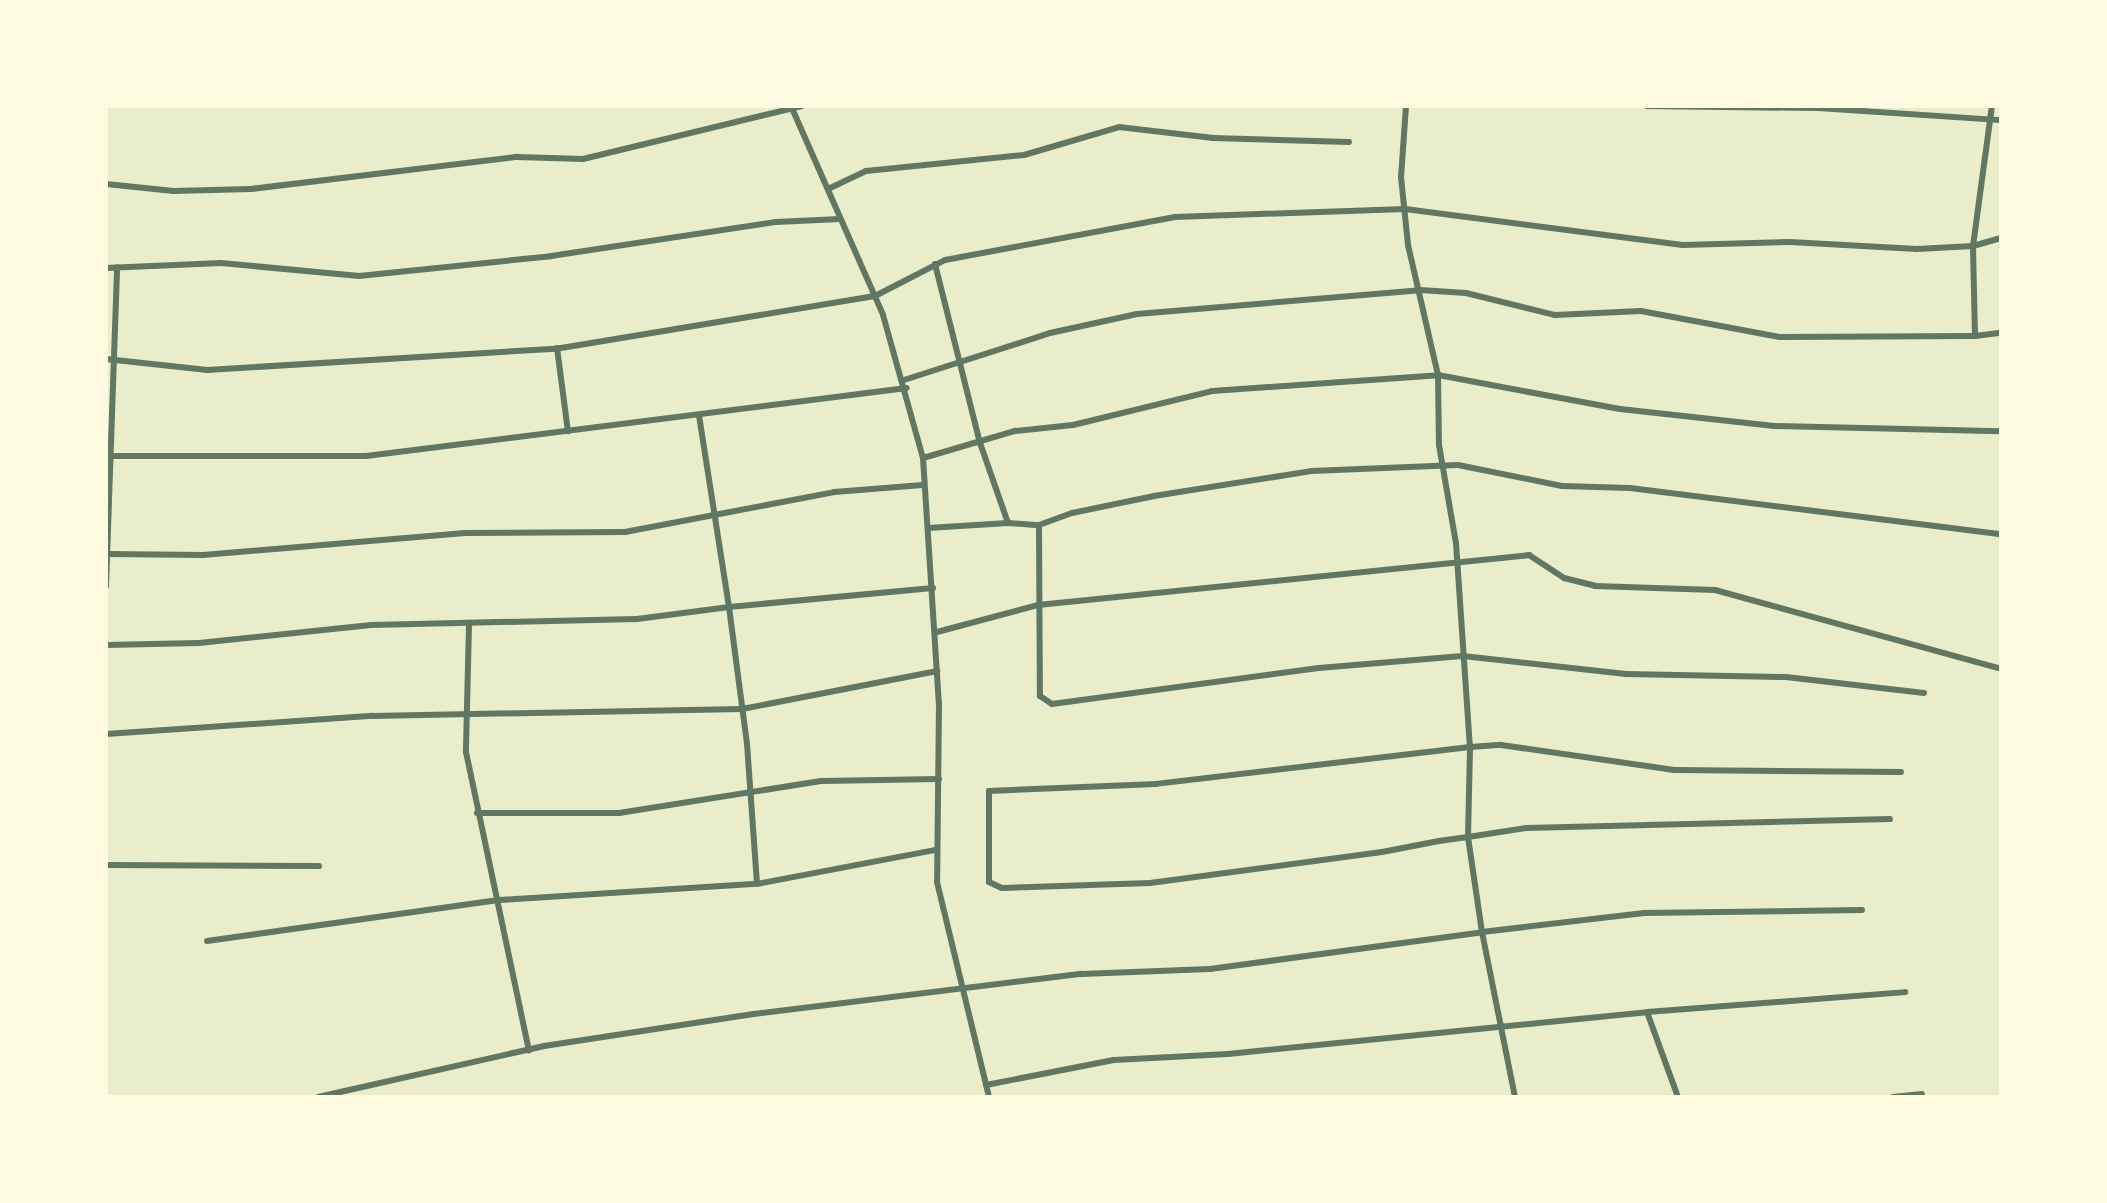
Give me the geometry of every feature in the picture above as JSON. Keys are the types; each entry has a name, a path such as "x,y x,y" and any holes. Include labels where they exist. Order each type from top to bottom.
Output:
{"street":[{"path":"106,184 174,191 251,189 517,157 583,159 802,106"},
{"path":"1406,106 1405,209 1438,375 1442,467 1456,565 1470,747 1468,837 1482,932 1515,1097"},
{"path":"1650,106 1818,108 2001,120"},
{"path":"1975,336 1973,246 1984,190 1992,106"},
{"path":"792,108 875,296 906,384 923,458 937,632 939,779 936,850 939,896 989,1097"},
{"path":"828,189 866,171 1024,155 1119,127 1213,138 1349,142"},
{"path":"109,359 207,370 557,348 875,296 935,264 1153,220 1405,209 1660,243 1973,246 2001,238"},
{"path":"106,268 221,263 292,274 359,276 551,256 776,222 840,219"},
{"path":"935,264 980,443 1008,523"},
{"path":"106,586 109,359 117,267"},
{"path":"107,456 366,456 699,416 906,384 1050,333 1137,314 1420,290 1466,293 1555,315 1641,311 1780,337 1975,336 2001,333"},
{"path":"557,348 568,431"},
{"path":"923,458 1212,391 1438,375 1620,409 1774,426 2001,431"},
{"path":"699,416 742,709 752,795 757,884"},
{"path":"928,528 1008,523 1039,525 1072,513 1226,482 1349,467 1474,467 1562,486 1630,488 2001,534"},
{"path":"107,554 203,555 465,533 625,532 834,492 923,485"},
{"path":"1039,525 1040,696 1052,704 1319,668 1463,656 1626,674 1786,677 1924,693"},
{"path":"937,632 1038,605 1532,555 1564,578 1595,586 1715,590 2001,669"},
{"path":"106,645 199,643 371,625 637,619 933,588"},
{"path":"469,625 466,752 477,813 500,900 529,1050"},
{"path":"106,734 321,718 742,709 937,671"},
{"path":"1890,819 1600,825 1468,837 1150,883 1002,888 989,882 989,791 1156,784 1501,745 1674,770 1901,772"},
{"path":"477,813 619,813 752,795 822,781 939,779"},
{"path":"207,941 500,900 757,884 936,850"},
{"path":"106,865 319,866"},
{"path":"318,1097 529,1050 754,1014 1097,973 1210,969 1644,913 1862,910"},
{"path":"986,1085 1114,1060 1228,1054 1499,1024 1905,992"},
{"path":"1647,1012 1678,1097"},
{"path":"1893,1097 1922,1094"}]}
